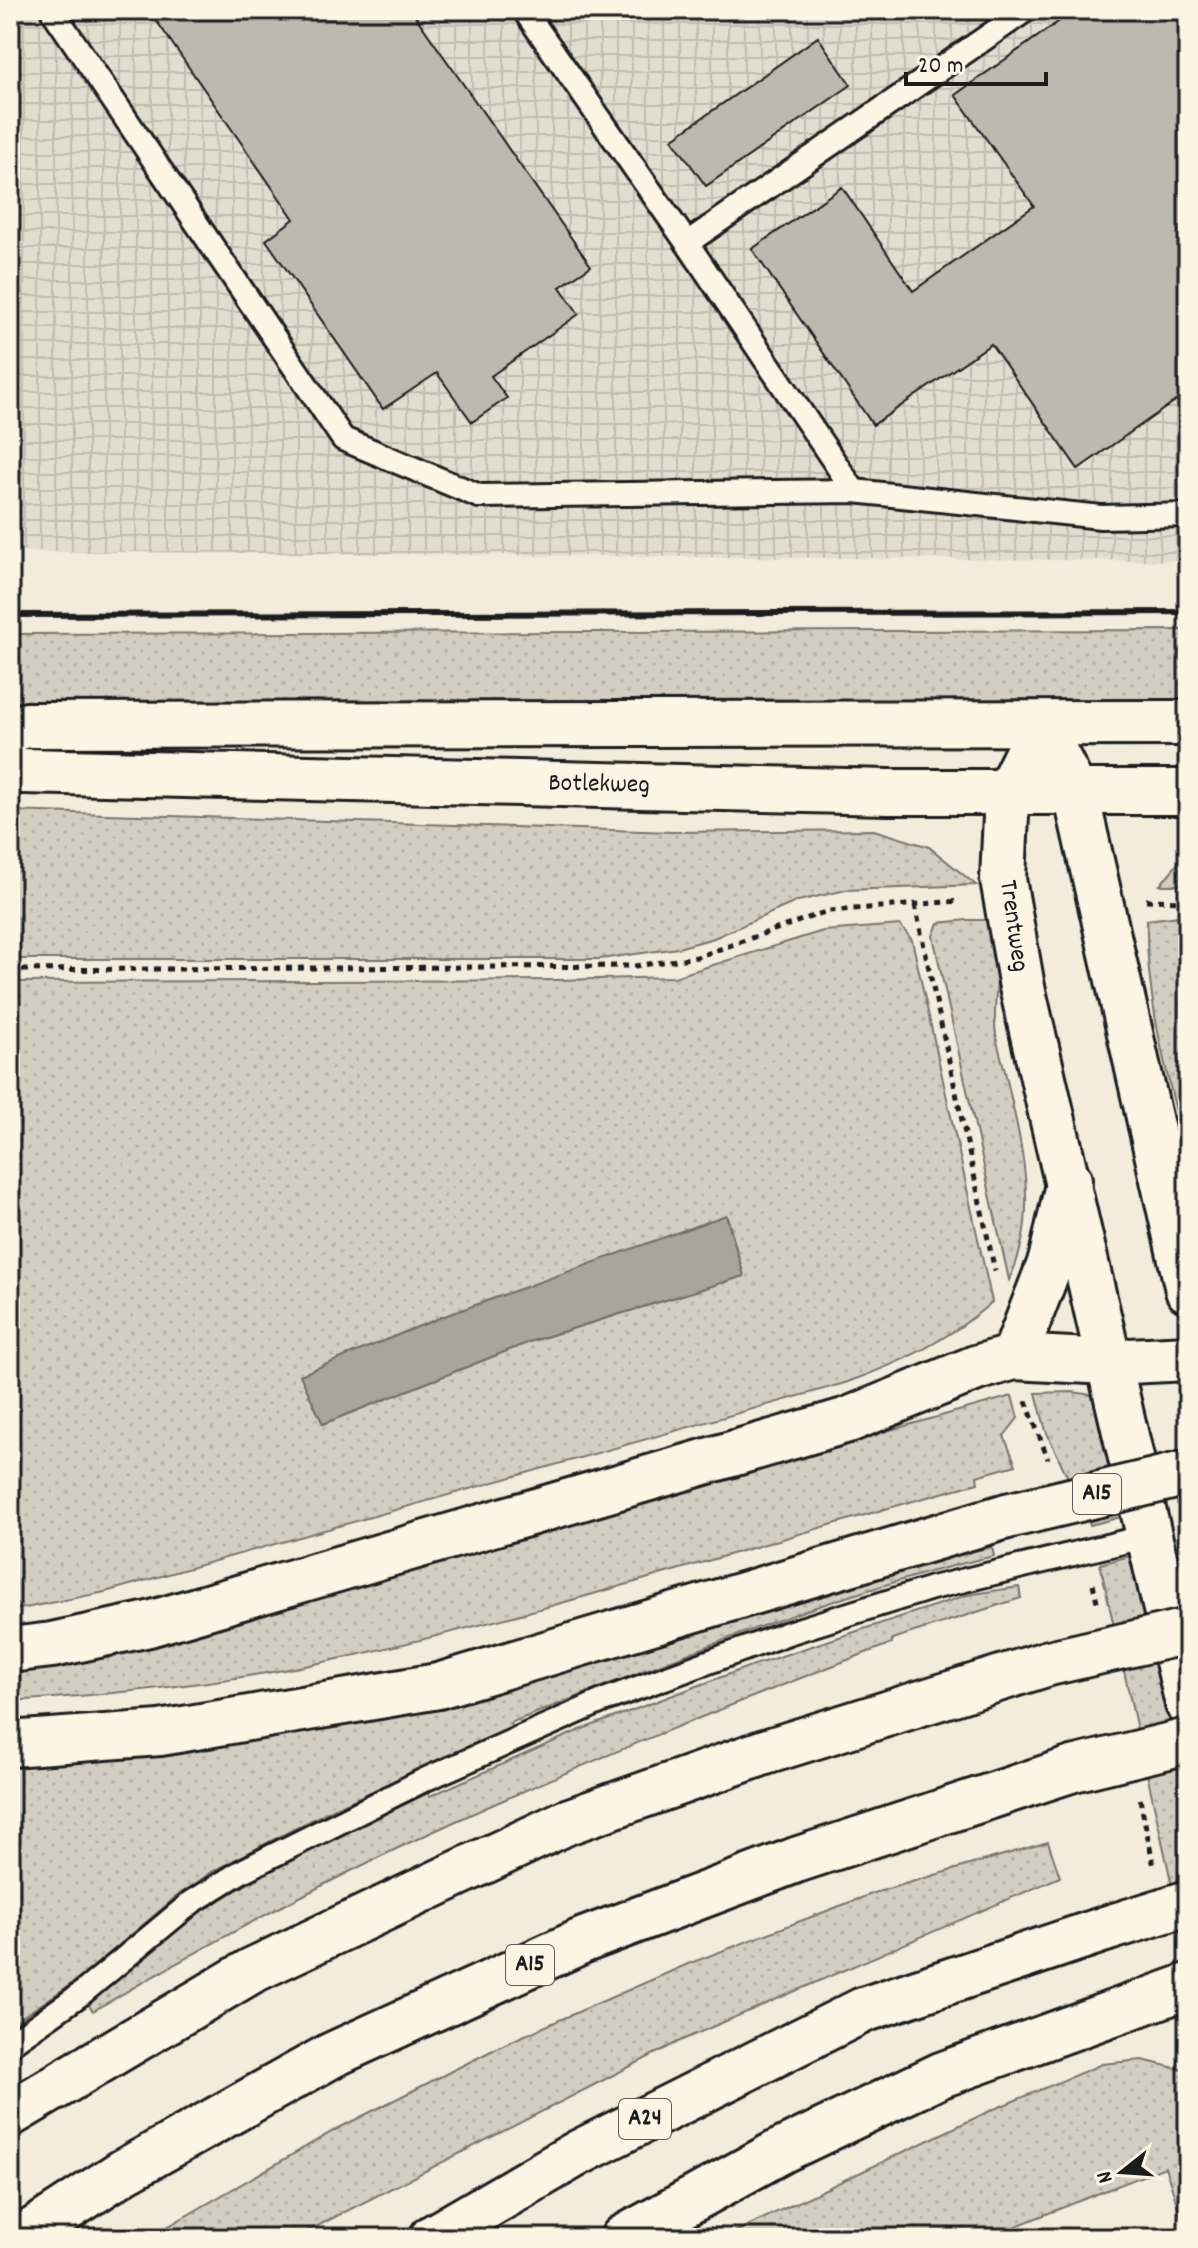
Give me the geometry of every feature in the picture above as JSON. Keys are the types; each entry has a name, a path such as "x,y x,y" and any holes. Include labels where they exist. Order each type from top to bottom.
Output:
{"main road":[{"path":"10,730 27,725 1188,723"},
{"path":"1041,725 1076,794 1188,1290"},
{"name":"Trentweg","path":"1041,725 1007,794 1005,890 1022,987 1188,1704"},
{"name":"Botlekweg","path":"10,768 23,771 1007,794 1188,792"},
{"path":"1014,1357 1051,1261 1069,1180"},
{"path":"10,1650 52,1645 149,1624 732,1455 848,1420 976,1368 1014,1357 1109,1362 1188,1358"},
{"name":"A15","path":"10,1744 160,1733 438,1686 1007,1516 1188,1473"},
{"path":"10,2114 251,1971 567,1822 765,1752 1049,1663 1188,1631"},
{"name":"A15","path":"22,2238 123,2172 332,2055 584,1940 796,1860 1073,1769 1188,1741"},
{"name":"A24","path":"432,2238 578,2153 863,2010 1188,1903"},
{"path":"623,2238 781,2151 941,2075 1188,1986"}],"lane":[{"path":"52,10 343,439 479,496 854,491 1101,517 1188,515"},
{"path":"524,10 687,243 854,491"},
{"path":"687,243 1026,10"},
{"path":"10,2044 81,1994 192,1902 242,1871 424,1780 607,1699 788,1633 932,1588 1148,1536"}],"path":[{"path":"10,970 635,966 697,957 828,911 915,905"}],"shaded area":[{"path":"10,10 1188,10 1188,561 10,551"},
{"path":"1188,630 1188,709 10,708 10,634"},
{"path":"10,811 674,832 874,830 929,847 976,885 846,890 798,901 714,938 678,948 600,959 10,959"},
{"path":"1188,851 1188,885 1160,885"},
{"path":"1188,915 1188,1162 1154,1012 1147,920"},
{"path":"995,920 998,934 995,1029 1022,1150 1026,1202 1019,1254 1009,1280 933,936 938,923"},
{"path":"900,925 912,940 992,1302 923,1350 845,1383 105,1592 10,1611 10,982 674,977 823,931","holes":["727,1216 744,1276 532,1341 323,1424 301,1375 442,1317"]},
{"path":"726,1215 744,1276 532,1341 323,1424 300,1375 442,1317"},
{"path":"1073,1392 1097,1396 1125,1516 1090,1525 1046,1431 1036,1393"},
{"path":"1012,1396 1018,1418 1004,1436 1016,1465 977,1476 978,1483 559,1604 390,1647 232,1679 10,1701 10,1671"},
{"path":"992,1547 994,1556 933,1571 810,1609 510,1723 511,1728 329,1811 213,1871 176,1897 80,1978 10,2025 10,1763"},
{"path":"1134,1555 1188,1803 1188,1957 1100,1564"},
{"path":"1019,1587 1021,1598 892,1639 892,1643 672,1729 454,1822 271,1912 93,2011 88,2004 205,1907 317,1846 428,1793 430,1796 580,1730 748,1667 967,1595"},
{"path":"1048,1842 1060,1877 682,2040 294,2238 148,2238 335,2130 507,2043 688,1964 874,1893"},
{"path":"1142,2060 1188,2071 1188,2238 1165,2167 986,2238 722,2238 992,2110 1102,2064"}],"building":[{"path":"149,10 411,10 591,266 560,287 579,314 491,376 507,398 472,422 437,373 383,409 266,240 294,219"},
{"path":"1075,10 1188,10 1188,392 1078,469 991,344 873,425 752,249 842,187 913,291 1034,206 955,95"},
{"path":"818,37 851,85 706,186 672,139"}],"railway":[{"path":"10,615 1188,612"}]}
